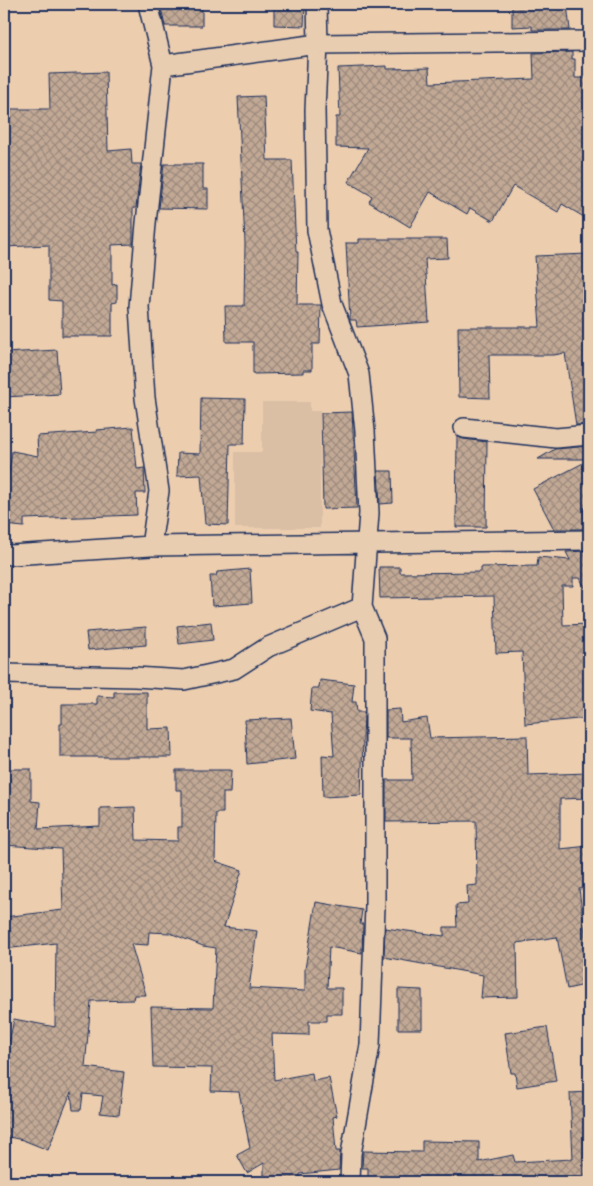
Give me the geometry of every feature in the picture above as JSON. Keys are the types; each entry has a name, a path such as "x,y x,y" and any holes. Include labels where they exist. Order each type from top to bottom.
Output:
{"street":[{"path":"148,4 163,66 138,307 146,398 159,491 151,546"},
{"path":"317,4 318,44 315,110 317,230 332,304 359,374 365,431 368,504 362,607 375,638 375,906 370,1045 351,1154 350,1182"},
{"path":"163,66 318,44 589,41"},
{"path":"464,428 556,438 589,435"},
{"path":"4,554 151,546 589,540"},
{"path":"4,674 184,680 234,668 268,646 362,607"}],"shaded area":[{"path":"262,402 310,402 310,411 320,411 320,528 235,528 235,452 262,452"}],"building":[{"path":"160,4 202,4 202,26 165,26"},
{"path":"274,4 305,4 304,26 274,25"},
{"path":"512,4 535,4 535,7 567,4 570,30 532,30 532,26 512,27"},
{"path":"572,52 572,59 575,59 575,78 589,78 589,220 562,204 558,212 513,186 493,221 470,208 467,214 430,192 410,227 369,202 372,196 348,182 368,148 336,147 336,117 340,117 338,68 387,66 387,69 429,68 430,83 534,79 533,53"},
{"path":"106,72 108,151 131,149 132,164 141,164 136,208 133,208 133,244 112,245 112,285 117,284 117,302 112,303 112,336 62,336 62,301 49,300 49,245 4,247 4,109 50,109 49,74"},
{"path":"264,96 267,160 292,160 296,252 298,252 297,305 321,305 320,344 312,344 312,370 303,370 303,373 253,374 253,342 226,342 225,306 244,306 245,243 238,97"},
{"path":"164,164 203,164 203,189 208,189 208,209 159,208"},
{"path":"359,239 447,239 448,258 425,259 429,322 357,327 356,320 350,320 346,243 359,243"},
{"path":"589,254 589,288 584,288 584,334 589,363 589,424 576,425 565,353 554,355 489,355 490,398 459,397 458,327 540,327 535,256"},
{"path":"57,350 60,394 4,397 4,353"},
{"path":"201,398 245,399 244,444 230,444 228,525 205,524 201,475 177,476 178,453 200,454"},
{"path":"352,412 357,508 323,509 321,413"},
{"path":"133,427 137,469 144,468 145,493 136,493 137,515 24,519 24,527 4,525 4,508 12,451 38,456 37,436 97,432 96,430"},
{"path":"457,436 463,439 487,442 486,527 456,527"},
{"path":"589,446 589,459 538,459 555,449"},
{"path":"589,460 589,518 584,507 585,529 554,529 533,489"},
{"path":"378,471 392,471 393,503 380,504"},
{"path":"586,551 586,561 589,562 587,592 580,578 573,578 573,586 562,586 563,625 589,624 589,718 525,724 522,652 496,653 494,596 380,598 379,567 400,567 400,573 481,572 481,567 537,566 538,557 570,560 566,552"},
{"path":"250,569 252,603 212,606 210,576 216,576 217,572"},
{"path":"211,622 213,640 179,644 177,626"},
{"path":"146,627 146,645 88,650 86,632"},
{"path":"320,680 354,684 352,702 356,702 357,712 364,712 361,795 323,797 322,755 334,756 331,714 310,711 312,688 319,688"},
{"path":"114,692 147,692 147,729 171,728 172,757 60,757 62,704 97,704 97,696 114,697"},
{"path":"400,709 401,722 427,718 430,738 527,736 528,775 589,773 589,798 560,799 560,849 589,846 589,875 586,876 587,888 579,889 586,940 589,940 589,984 567,989 557,937 517,943 518,997 481,998 483,975 384,957 385,928 444,936 444,927 457,927 456,905 468,904 467,886 477,885 476,821 386,822 386,780 412,780 411,738 386,738 386,710"},
{"path":"291,718 295,759 247,764 245,720"},
{"path":"4,769 31,769 31,801 40,802 38,829 100,826 100,808 135,807 136,840 178,841 178,827 182,827 182,790 176,790 176,770 231,770 230,793 223,793 223,813 216,813 215,861 242,870 224,927 257,931 249,988 305,991 305,969 316,902 362,910 360,924 363,924 362,953 329,947 327,988 342,988 342,1014 327,1014 327,1021 309,1021 309,1035 272,1034 274,1080 312,1073 313,1081 329,1078 337,1116 333,1117 336,1151 340,1151 339,1170 300,1174 300,1182 264,1182 264,1163 247,1173 237,1155 250,1148 239,1092 211,1091 212,1068 153,1067 151,1007 213,1008 216,948 203,946 170,933 149,932 148,945 131,944 146,995 134,995 133,1000 91,1001 85,1067 124,1072 119,1115 100,1113 103,1096 83,1094 81,1110 73,1110 71,1092 48,1150 23,1140 4,1136 4,1110 8,1067 4,1066 14,1019 55,1027 56,943 4,949 4,917 63,910 61,849 4,845"},
{"path":"398,989 422,990 422,1029 398,1029"},
{"path":"547,1027 556,1081 517,1087 515,1073 511,1073 505,1033"},
{"path":"589,1092 589,1182 368,1182 368,1168 362,1168 363,1151 422,1152 422,1141 479,1142 479,1162 513,1155 515,1162 573,1159 570,1093"}]}
